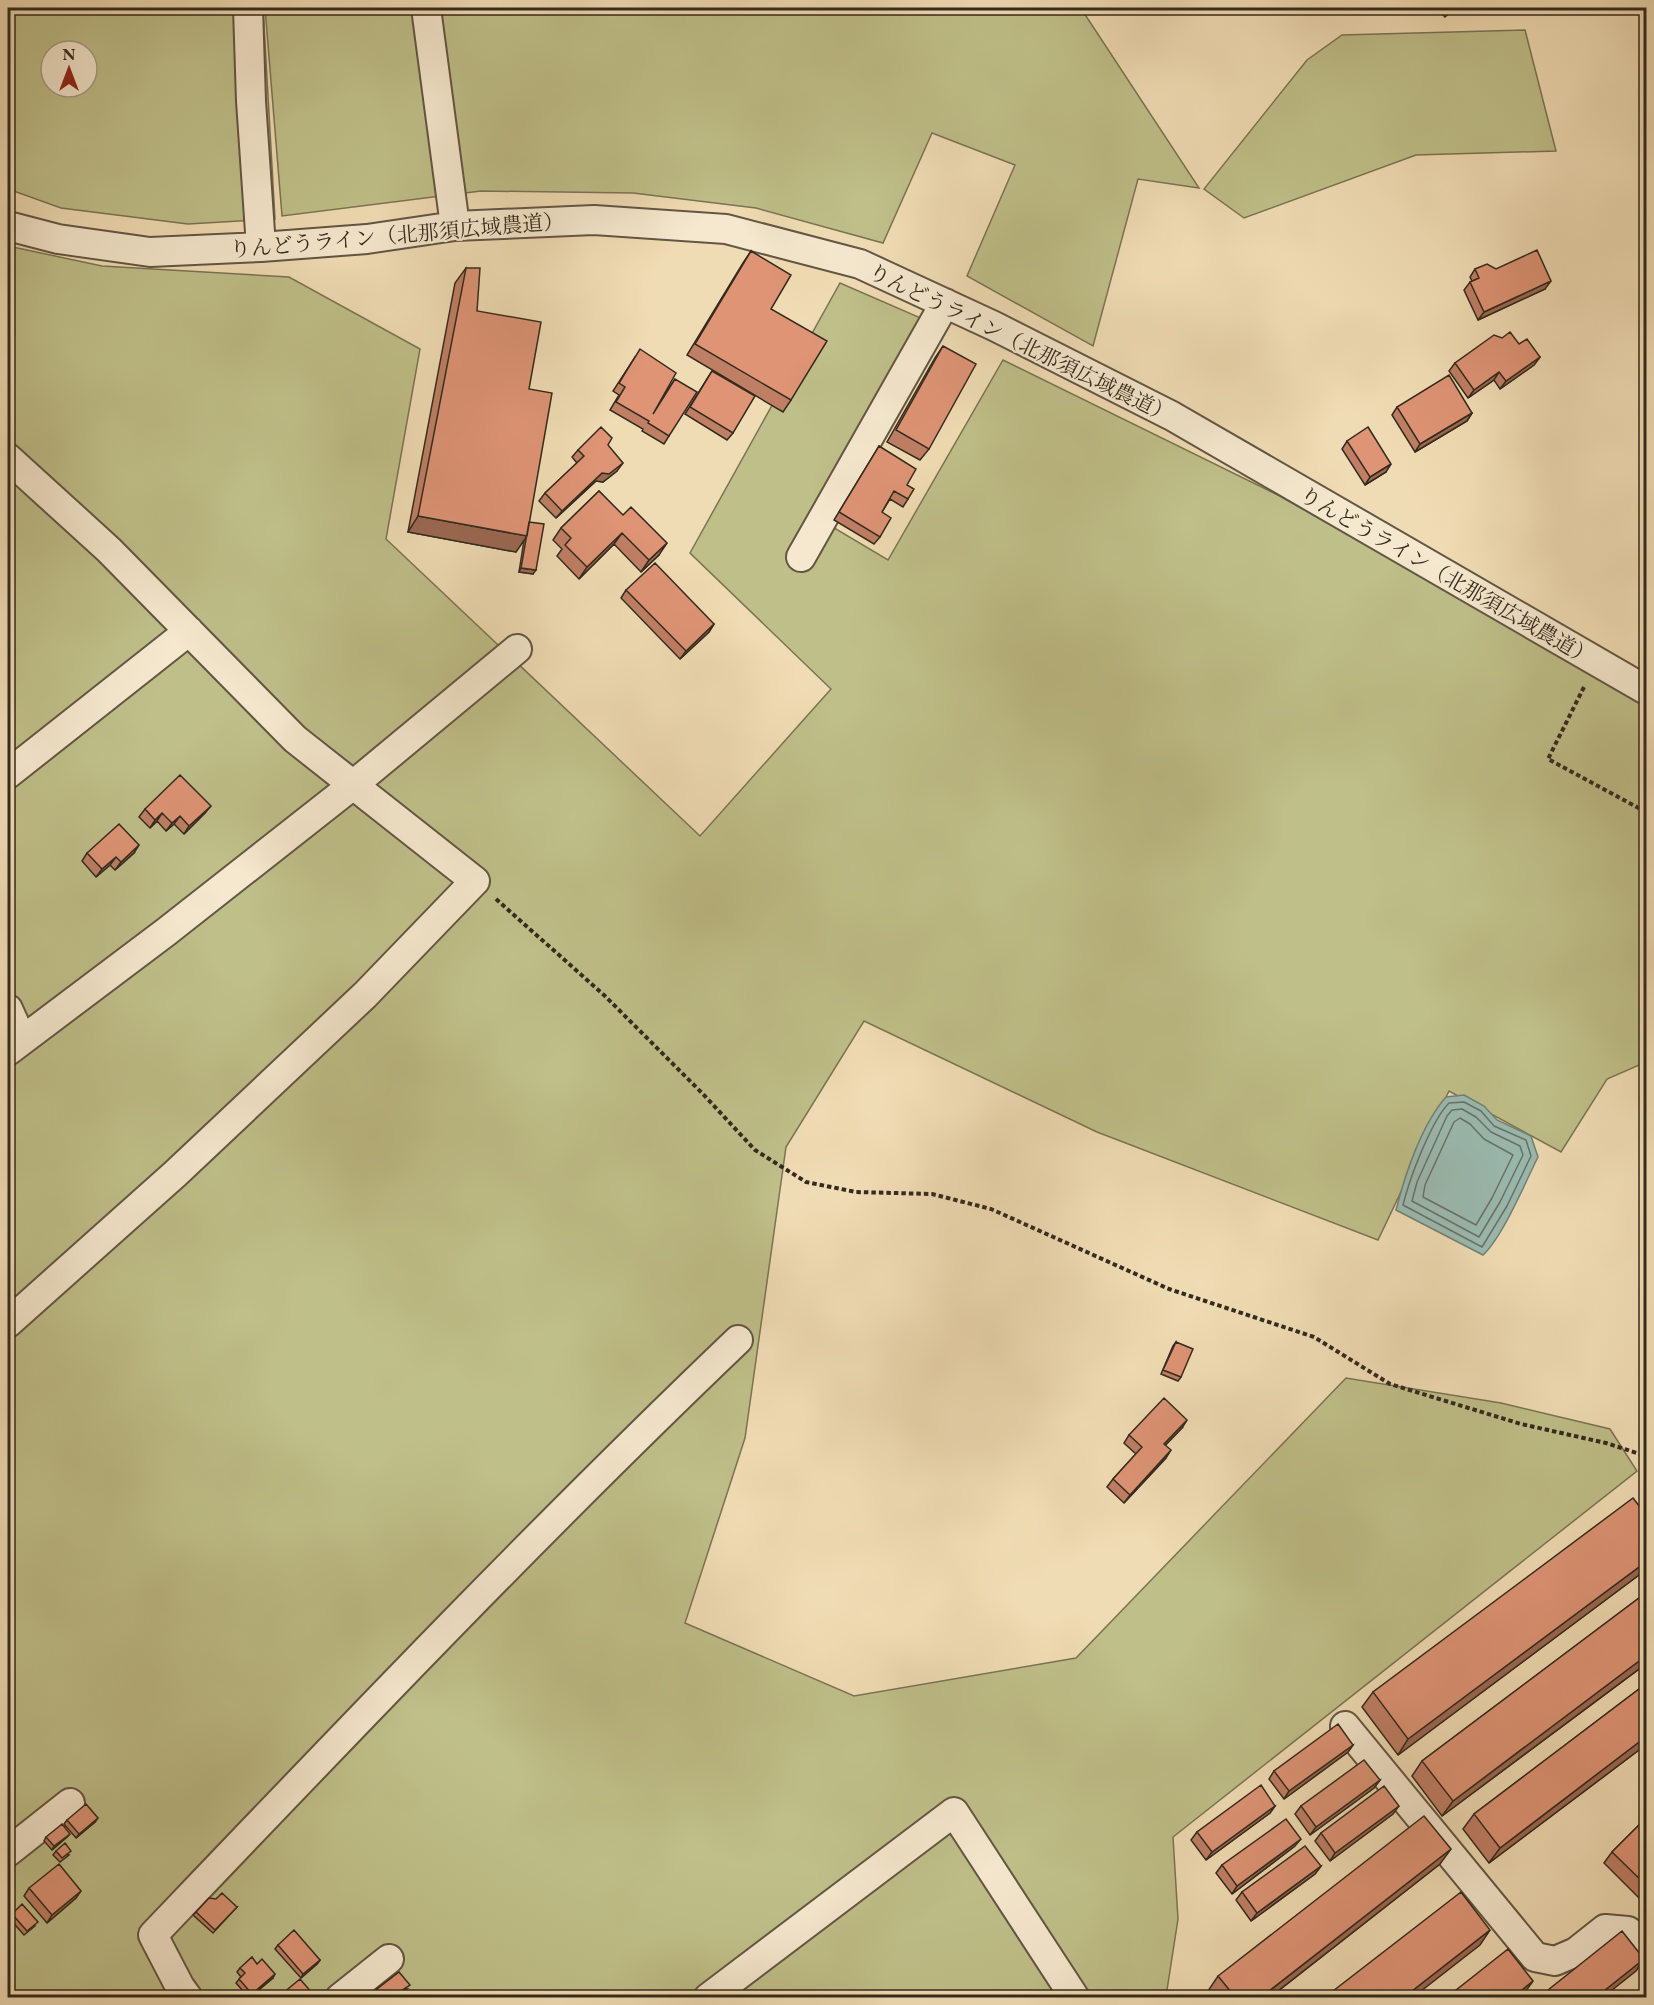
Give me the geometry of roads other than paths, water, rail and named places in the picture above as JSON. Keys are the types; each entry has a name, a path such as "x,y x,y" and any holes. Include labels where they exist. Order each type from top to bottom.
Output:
{"street":[{"path":"248,8 251,102 261,247"},
{"path":"426,8 455,226"},
{"name":"りんどうライン（北那須広域農道）","path":"8,226 58,239 150,252 367,239 455,226 594,220 726,229 860,264 994,326 1172,416 1647,690"},
{"path":"801,557 945,303"},
{"path":"8,458 109,550 295,739 475,881 357,1003 175,1174 8,1323"},
{"path":"8,774 189,630"},
{"path":"8,1009 15,1045 166,932 352,785 517,649"},
{"path":"179,1994 153,1935 616,1456 738,1340"},
{"path":"1345,1726 1535,1957 1555,1961 1576,1952 1605,1929 1628,1931 1647,1945"},
{"path":"8,1852 70,1803"},
{"path":"708,1998 954,1812 1075,1998"},
{"path":"340,1998 388,1959"}],"water":[{"path":"1464,1095 1484,1106 1497,1120 1531,1136 1538,1157 1506,1222 1483,1255 1396,1210 1409,1166 1429,1121 1446,1097"}]}
